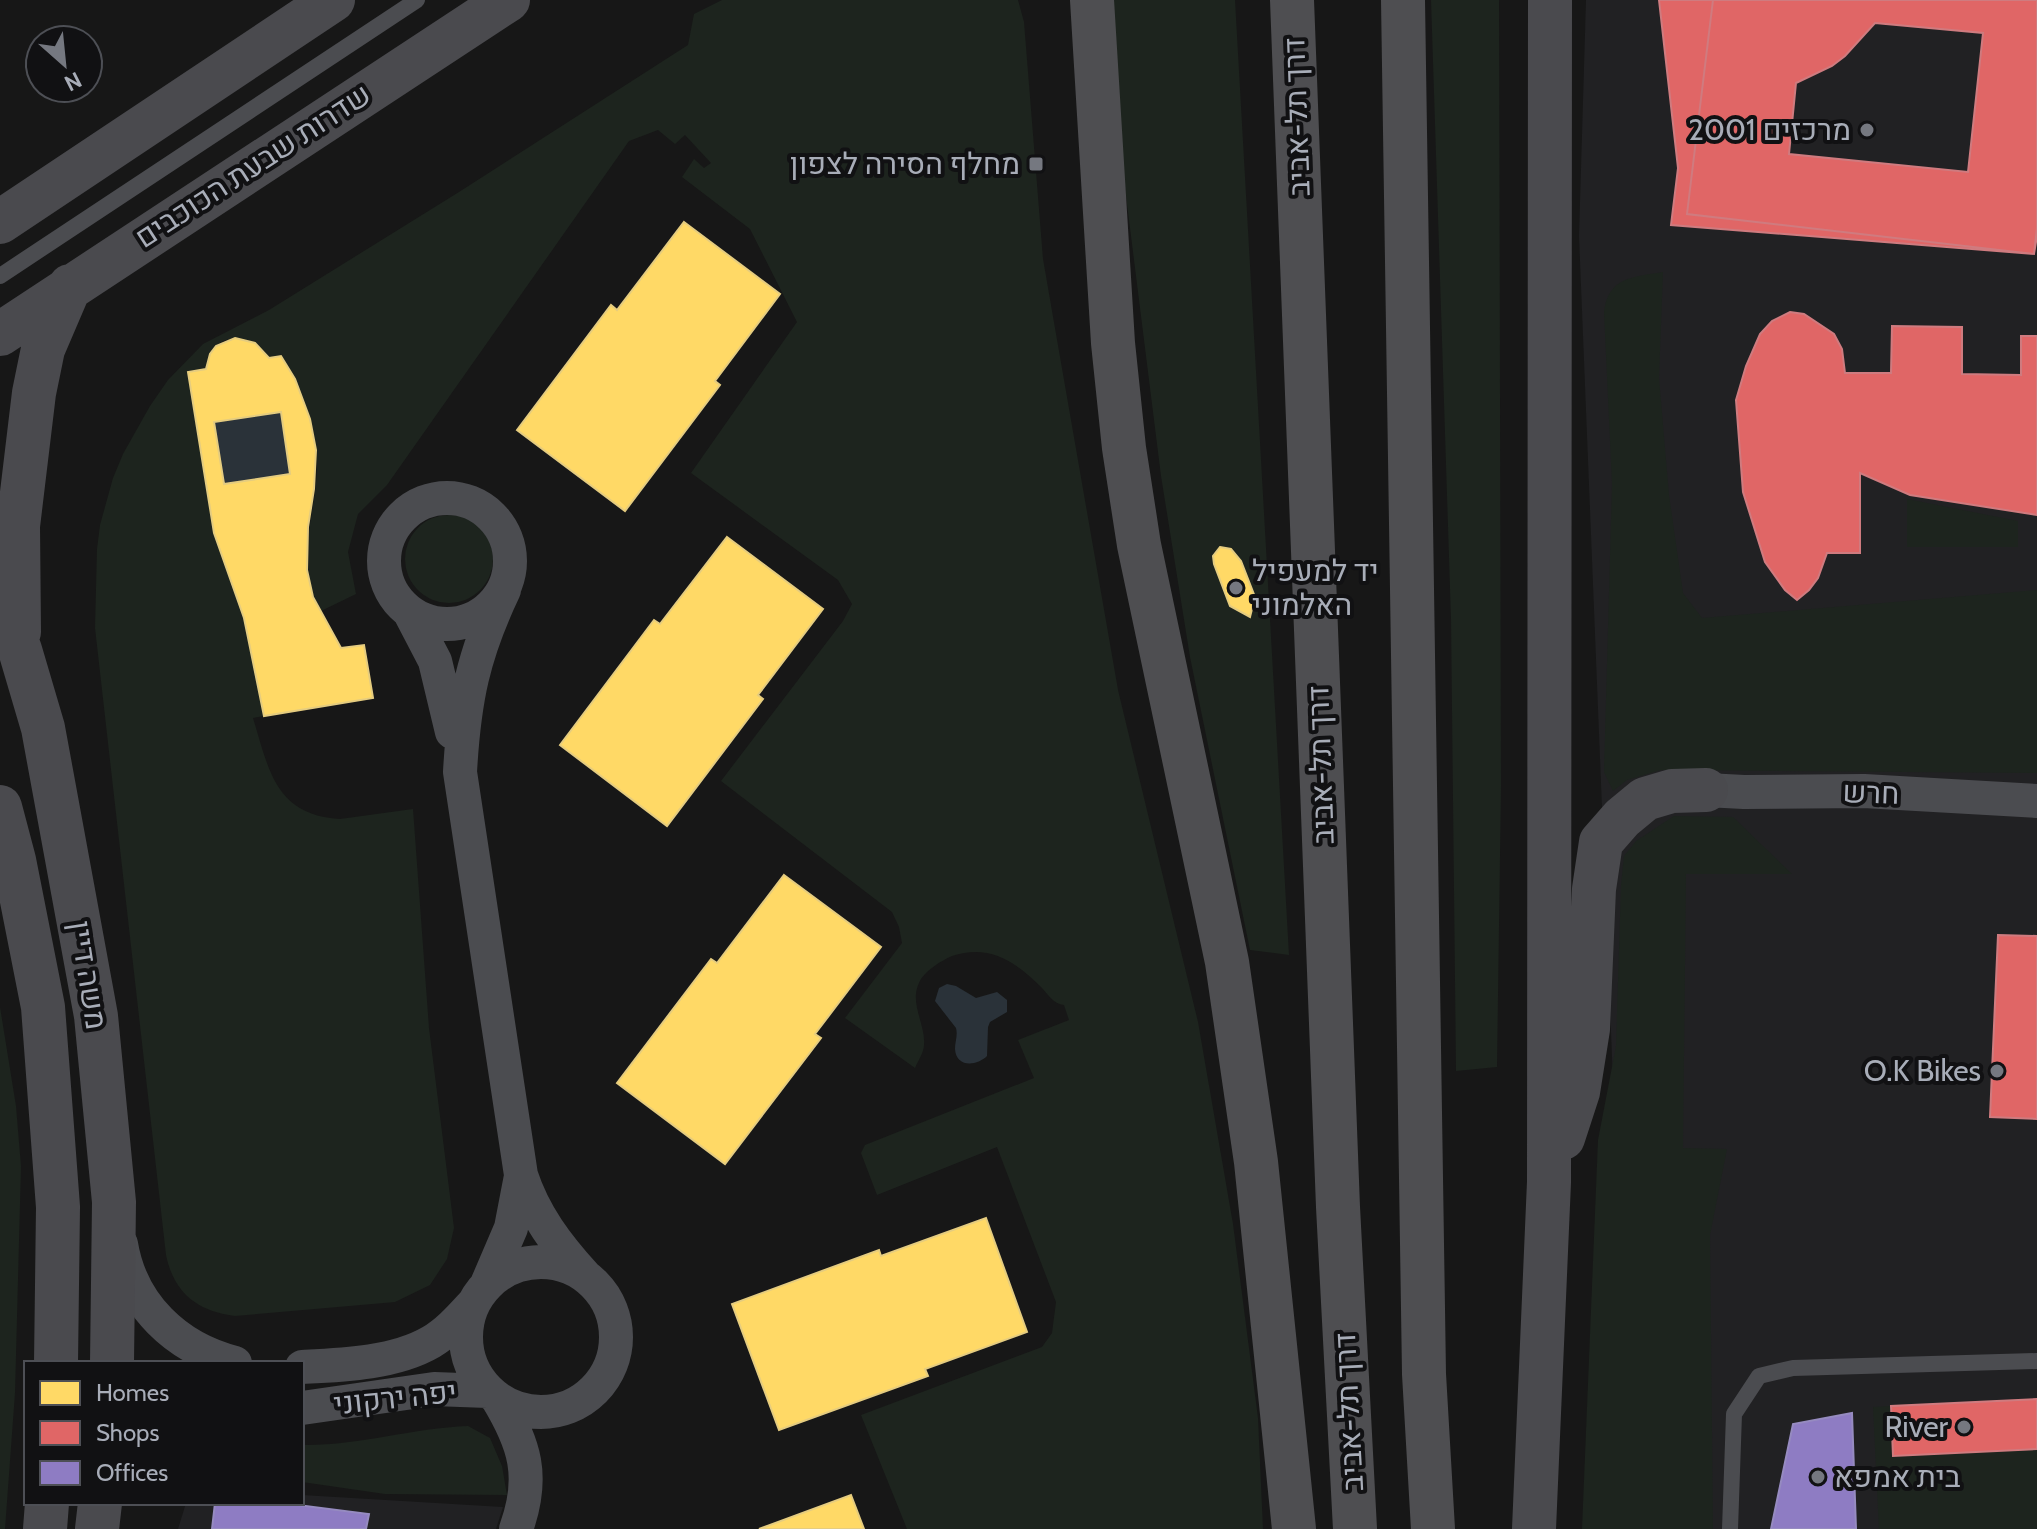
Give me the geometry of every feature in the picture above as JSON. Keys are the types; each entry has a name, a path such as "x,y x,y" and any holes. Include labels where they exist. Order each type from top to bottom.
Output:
{"highway":[{"path":"1077,0 1094,60"},
{"path":"1092,0 1113,343 1124,448 1139,545 1227,962 1256,1162 1294,1529"},
{"name":"דרך תל-אביב","path":"1292,0 1338,1207 1355,1529"},
{"path":"1403,0 1424,1374 1433,1529"}],"street":[{"path":"0,222 333,0"},
{"name":"שדרות שבעת הכוכבים","path":"0,334 508,0"},
{"path":"1534,1529 1549,1182 1550,0"},
{"path":"20,650 18,526 34,393 43,349 70,286"},
{"path":"460,765 466,702 474,662 504,590 510,571 510,552 504,532 492,516 458,498 428,501 410,510 396,524 385,551 384,571 390,590 410,613 429,646 440,676 460,765 521,1175 534,1209 546,1229 608,1303 616,1325 615,1349 602,1381 585,1398 564,1409 540,1413 518,1409 492,1394"},
{"path":"410,613 437,624 467,622 485,612 504,590"},
{"name":"משה דיין","path":"0,597 20,650 43,728 96,1016 114,1202 112,1361"},
{"path":"1549,1182 1578,1092 1588,1029 1594,889 1601,842 1622,818 1645,799 1672,791 1706,790"},
{"name":"חרש","path":"1706,790 1864,791 2037,801"},
{"name":"משה דיין","path":"0,807 43,1007 58,1207 56,1361"},
{"path":"516,1529 527,1496 525,1468 515,1432 474,1371 466,1349 467,1325 508,1238 521,1175"},
{"path":"114,1202 124,1263 155,1316 196,1349 229,1361"},
{"path":"480,1294 507,1270 530,1262 564,1265 585,1276"},
{"name":"יפה ירקוני","path":"304,1367 388,1357 413,1350 444,1333 480,1294"},
{"name":"יפה ירקוני","path":"304,1408 434,1389 492,1394"},
{"path":"45,1529 47,1505"},
{"path":"98,1529 100,1505"},
{"path":"98,1529 112,1505"}],"lane":[{"name":"שדרות שבעת הכוכבים","path":"0,276 417,0"},
{"path":"1730,1529 1734,1414 1759,1376 1793,1368 2037,1361"}],"shaded area":[{"path":"722,0 1018,0 1024,22 1043,259 1118,690 1198,1022 1233,1224 1258,1418 1263,1529 907,1529 861,1415 1042,1347 1052,1333 1056,1302 997,1147 877,1195 861,1153 865,1145 1034,1078 1018,1040 1069,1020 1064,1005 1054,1001 1031,978 1001,957 978,952 952,956 929,971 916,991 924,1045 915,1068 845,1018 902,943 892,912 721,781 843,621 852,604 838,580 691,473 797,322 750,229 682,177 694,159 704,168 711,163 685,135 675,144 658,130 629,141 387,485 358,514 348,552 356,594 321,611 312,591 307,550 317,469 316,448 308,412 287,367 281,357 269,358 252,343 232,339 215,347 206,369 188,372 214,533 244,618 264,716 253,718 270,772 288,799 318,816 340,819 413,809 429,1028 454,1228 447,1259 430,1285 395,1302 235,1316 221,1314 189,1298 181,1290 170,1268 166,1255 95,628 100,525 123,454 168,380 203,344 269,310 688,45 694,14"},
{"path":"1111,0 1235,0 1289,955 1250,950 1190,657 1161,476 1112,84"},
{"path":"1431,0 1499,0 1501,786 1497,1067 1456,1071 1451,619"},
{"path":"1586,0 2037,0 2037,1529 1631,1529 1579,236"},
{"path":"1663,272 1659,378 1669,495 1683,593 1702,618 2037,590 2037,773 1661,770 1627,780 1613,791 1604,772 1612,484 1604,312 1606,300 1617,285 1632,278"},
{"path":"281,385 299,505 224,516 206,396"},
{"path":"1907,499 2018,521 2018,547 1907,547"},
{"path":"449,515 474,522 486,534 493,559 486,584 474,596 449,603 424,596 412,584 405,559 412,534 424,522"},
{"path":"1674,816 1733,817 1792,874 1686,874 1683,1148 1727,1149 1710,1235 1713,1529 1582,1529 1598,1140 1616,1046 1624,856 1636,841"},
{"path":"947,984 976,998 997,992 1007,1000 1007,1012 990,1022 987,1056 978,1062 963,1062 956,1055 956,1028 935,1001 939,988"},
{"path":"0,1007 16,1106 21,1166 15,1393 5,1529 0,1529"},
{"path":"1891,1406 1893,1456 2037,1449 2037,1529 1879,1529 1873,1407"},
{"path":"468,1426 490,1438 502,1466 507,1495 385,1494 304,1482 304,1445 344,1443"},
{"path":"304,1495 503,1507 496,1529 178,1529 185,1505 304,1505"}],"building: Homes":[{"path":"684,222 780,294 715,381 720,385 625,511 517,430 611,305 617,310"},
{"path":"235,338 255,343 269,358 281,356 295,379 310,419 316,450 307,570 313,597 341,648 364,645 373,698 264,716 244,618 214,533 188,372 206,369 216,346","holes":["281,412 290,474 224,484 214,422"]},
{"path":"727,537 823,609 758,695 763,699 667,826 560,745 654,620 660,624"},
{"path":"1220,547 1231,549 1241,561 1255,597 1250,617 1230,606 1214,564 1213,556"},
{"path":"784,875 881,947 815,1034 821,1038 725,1164 617,1083 711,959 717,963"},
{"path":"986,1218 1027,1332 925,1369 928,1376 779,1430 732,1304 879,1250 881,1256"},
{"path":"851,1495 864,1529 759,1529"}],"building: Shops":[{"name":"מרכזים 2001","path":"1659,0 2037,0 2037,236 2034,254 1671,225 1678,168"},
{"name":"מרכזים 2001","path":"1713,0 2037,0 2037,228 2034,254 1687,214","holes":["1875,23 1983,33 1968,172 1789,154 1796,83 1832,66"]},
{"name":"מרכזים 2001","path":"1713,0 2037,0 2037,236 2034,254 1687,214"},
{"path":"1790,312 1804,314 1834,334 1842,349 1845,373 1891,373 1892,326 1962,327 1962,374 2021,375 2021,336 2037,336 2037,515 1910,495 1860,473 1860,553 1827,553 1818,578 1797,600 1785,590 1765,562 1743,492 1736,400 1760,334 1772,321"},
{"path":"1998,935 2037,936 2037,1119 1990,1117"},
{"name":"River","path":"2037,1399 2037,1449 1893,1456 1891,1406"}],"building: Offices":[{"name":"בית אמפא","path":"1852,1413 1856,1529 1771,1529 1793,1424"},
{"path":"215,1505 298,1505 369,1514 366,1529 212,1529"}],"place":[{"name":"מרכזים 2001","path":"1867,130"},
{"name":"מחלף הסירה לצפון","path":"1036,164"},
{"name":"יד למעפיל האלמוני","path":"1236,588"},
{"name":"O.K Bikes","path":"1997,1071"},
{"name":"River","path":"1964,1427"},
{"name":"בית אמפא","path":"1818,1477"}]}
